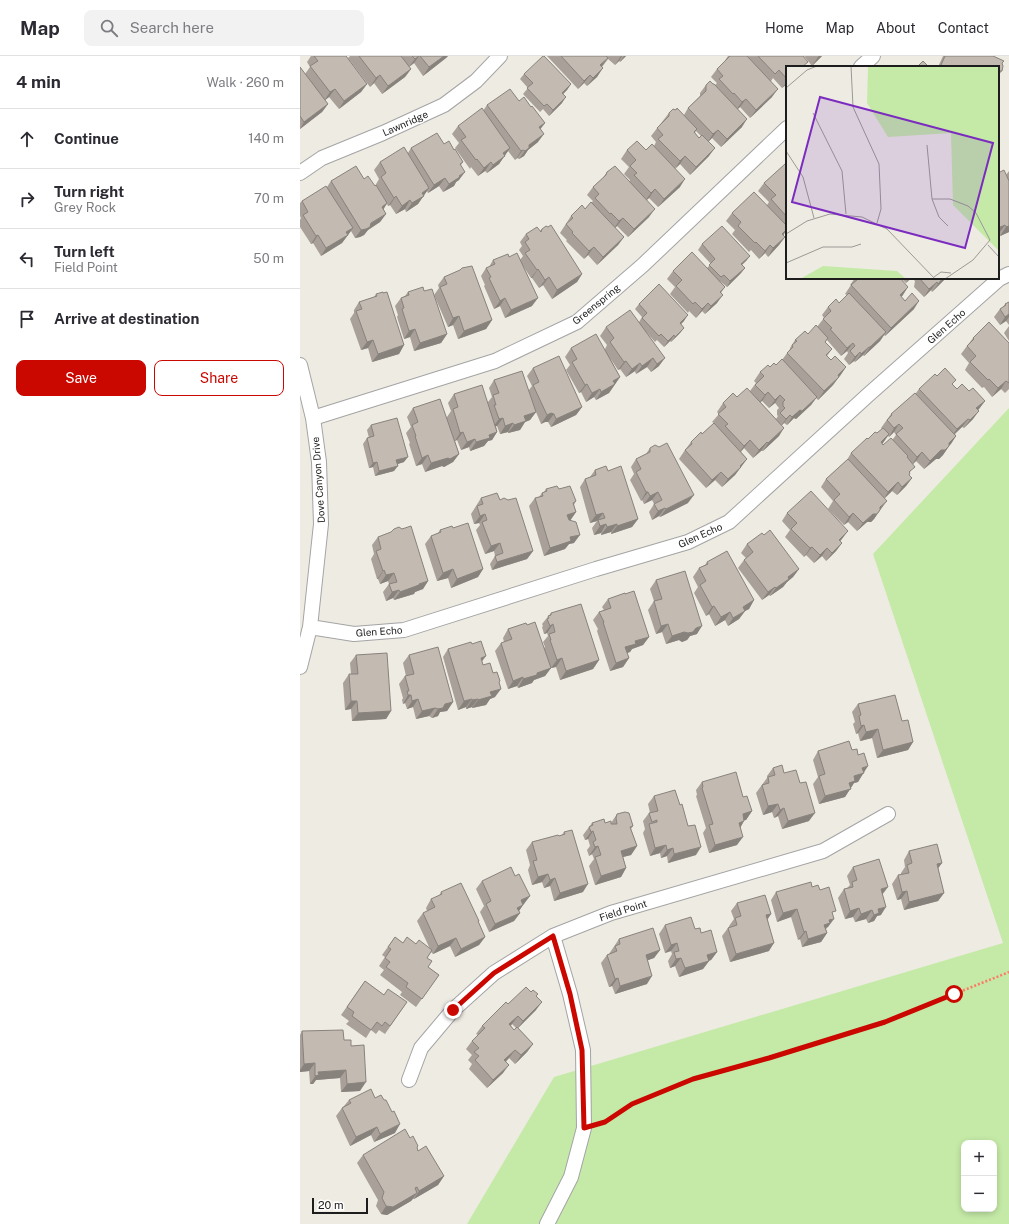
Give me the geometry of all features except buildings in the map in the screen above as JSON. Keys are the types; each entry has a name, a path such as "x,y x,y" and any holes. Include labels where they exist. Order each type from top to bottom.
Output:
{"street":[{"name":"Lawnridge","path":"300,173 322,158 444,106 476,81 500,56"},
{"path":"862,66 873,56"},
{"name":"Greenspring","path":"313,418 495,362 577,322 643,265 786,129"},
{"name":"Glen Echo","path":"310,627 354,634 404,630 688,542 729,522 868,395 999,280 1009,274"},
{"name":"Dove Canyon Drive","path":"300,365 313,418 319,462 321,524 310,627 300,667"},
{"name":"Field Point","path":"409,1080 421,1048 453,1010 494,973 553,936 611,913 823,851 888,814"},
{"path":"547,1224 571,1177 584,1128 582,1050 570,994 553,936"}],"path":[{"path":"584,1128 605,1122 632,1104 693,1079 769,1058 885,1022 1009,972"}],"green space":[{"path":"1009,408 1009,1224 467,1224 554,1077 1003,943 873,554"}],"route":[{"path":"453,1010 494,973 553,936 570,994 582,1050 584,1128 605,1122 632,1104 693,1079 769,1058 885,1022 954,994"}]}
